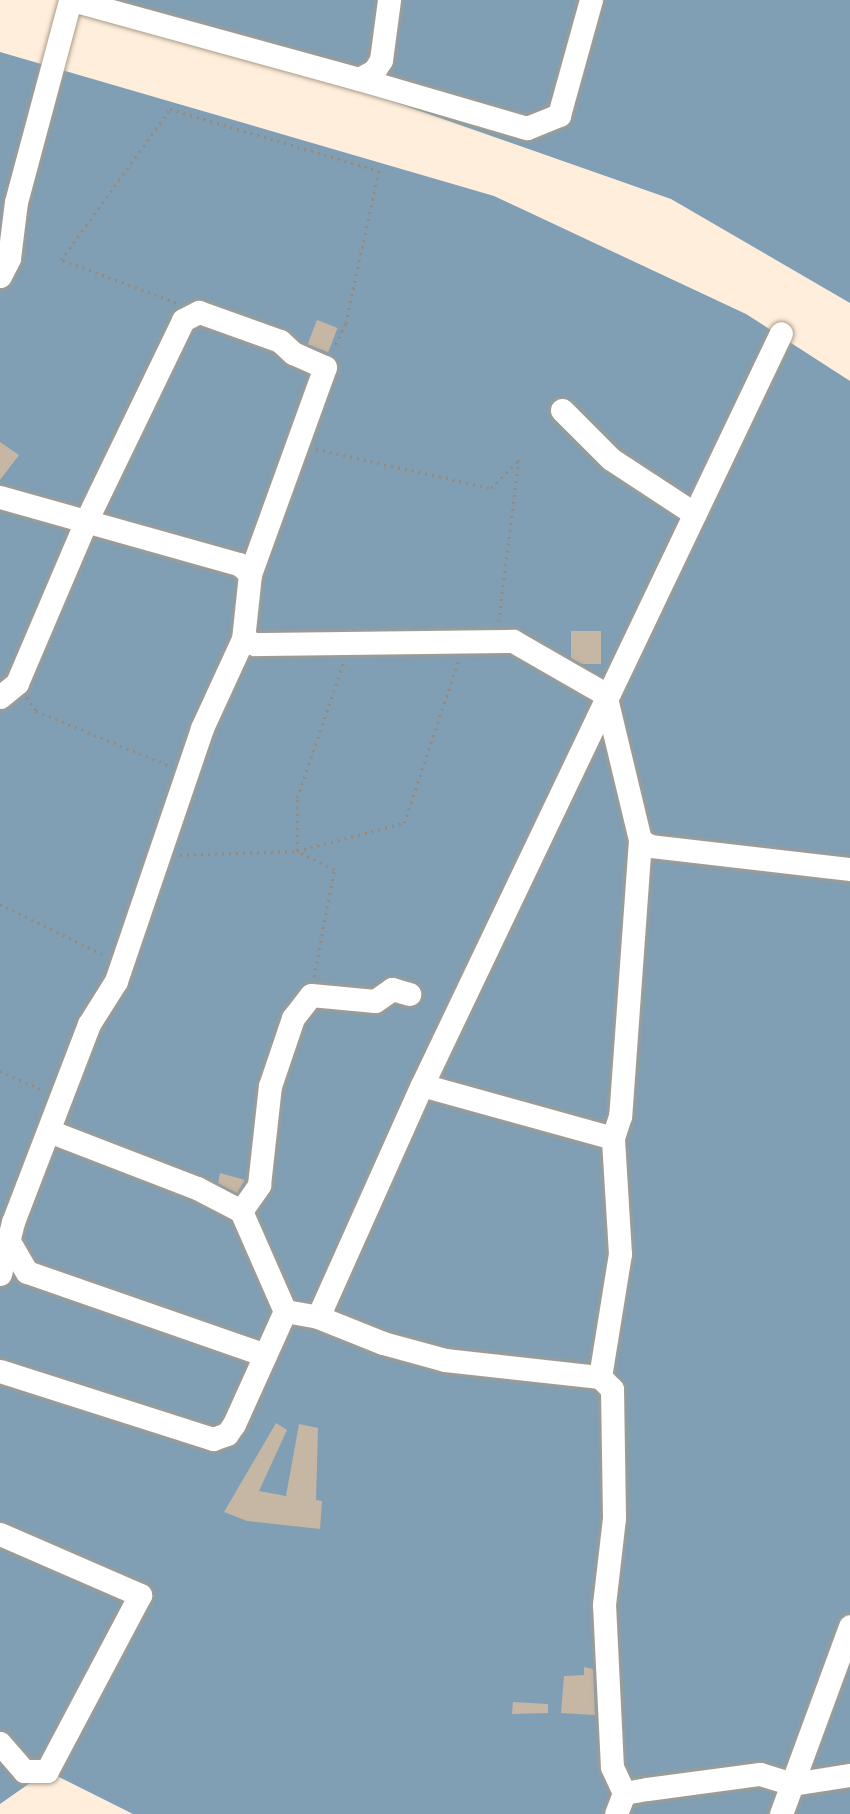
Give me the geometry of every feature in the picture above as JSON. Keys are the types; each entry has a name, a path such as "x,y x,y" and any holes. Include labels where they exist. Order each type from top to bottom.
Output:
{"lane":[{"path":"0,276 9,258 16,202 50,63 71,0 527,128 559,115 591,0"},
{"path":"359,79 374,71 381,60 389,0"},
{"path":"0,1274 5,1237 89,1024 108,997 122,964 187,773 243,639 250,574 325,367 293,353 280,341 199,312 183,320 8,690"},
{"path":"318,1317 422,1085 781,334"},
{"path":"562,410 611,459 695,514"},
{"path":"0,497 87,519 239,564 250,574"},
{"path":"243,639 255,643 494,638 513,641 605,694 640,840 620,1116 613,1138 620,1254 600,1377"},
{"path":"640,840 650,846 850,869"},
{"path":"242,1212 260,1185 270,1086 293,1018 311,995 375,1001 392,989 409,994"},
{"path":"422,1085 613,1138"},
{"path":"0,1371 213,1438 227,1434 234,1424 285,1311 242,1212 197,1188 49,1131"},
{"path":"5,1237 27,1272 265,1355"},
{"path":"285,1311 318,1317 383,1343 445,1360 600,1377 612,1389 614,1518 604,1604 612,1767 620,1804 760,1774 792,1784 850,1775"},
{"path":"0,1534 140,1595 47,1771 24,1771 0,1743"},
{"path":"781,1814 850,1626"}],"path":[{"path":"199,312 61,260 170,109 379,171 346,324 325,367"},
{"path":"297,445 491,488 519,460 503,606 494,638"},
{"path":"159,855 297,850 404,823 465,638"},
{"path":"297,850 298,798 350,641"},
{"path":"8,690 36,711 187,773"},
{"path":"297,850 334,870 311,995"},
{"path":"0,904 122,964"},
{"path":"0,1071 61,1099"}],"water":[{"path":"61,0 850,0 850,303 671,199 272,59"},
{"path":"0,52 494,196 746,314 850,381 850,1814 133,1814 47,1771 0,1804"}],"building":[{"path":"317,320 338,328 328,352 308,344"},
{"path":"0,442 19,455 0,480"},
{"path":"571,631 601,631 601,664 582,664 571,658"},
{"path":"220,1173 245,1180 237,1193 218,1183"},
{"path":"276,1423 287,1430 259,1491 286,1496 299,1424 318,1428 316,1500 322,1501 320,1529 247,1521 224,1512"},
{"path":"584,1667 593,1669 595,1715 561,1713 564,1676 584,1675"},
{"path":"513,1702 548,1704 548,1713 512,1714"}]}
